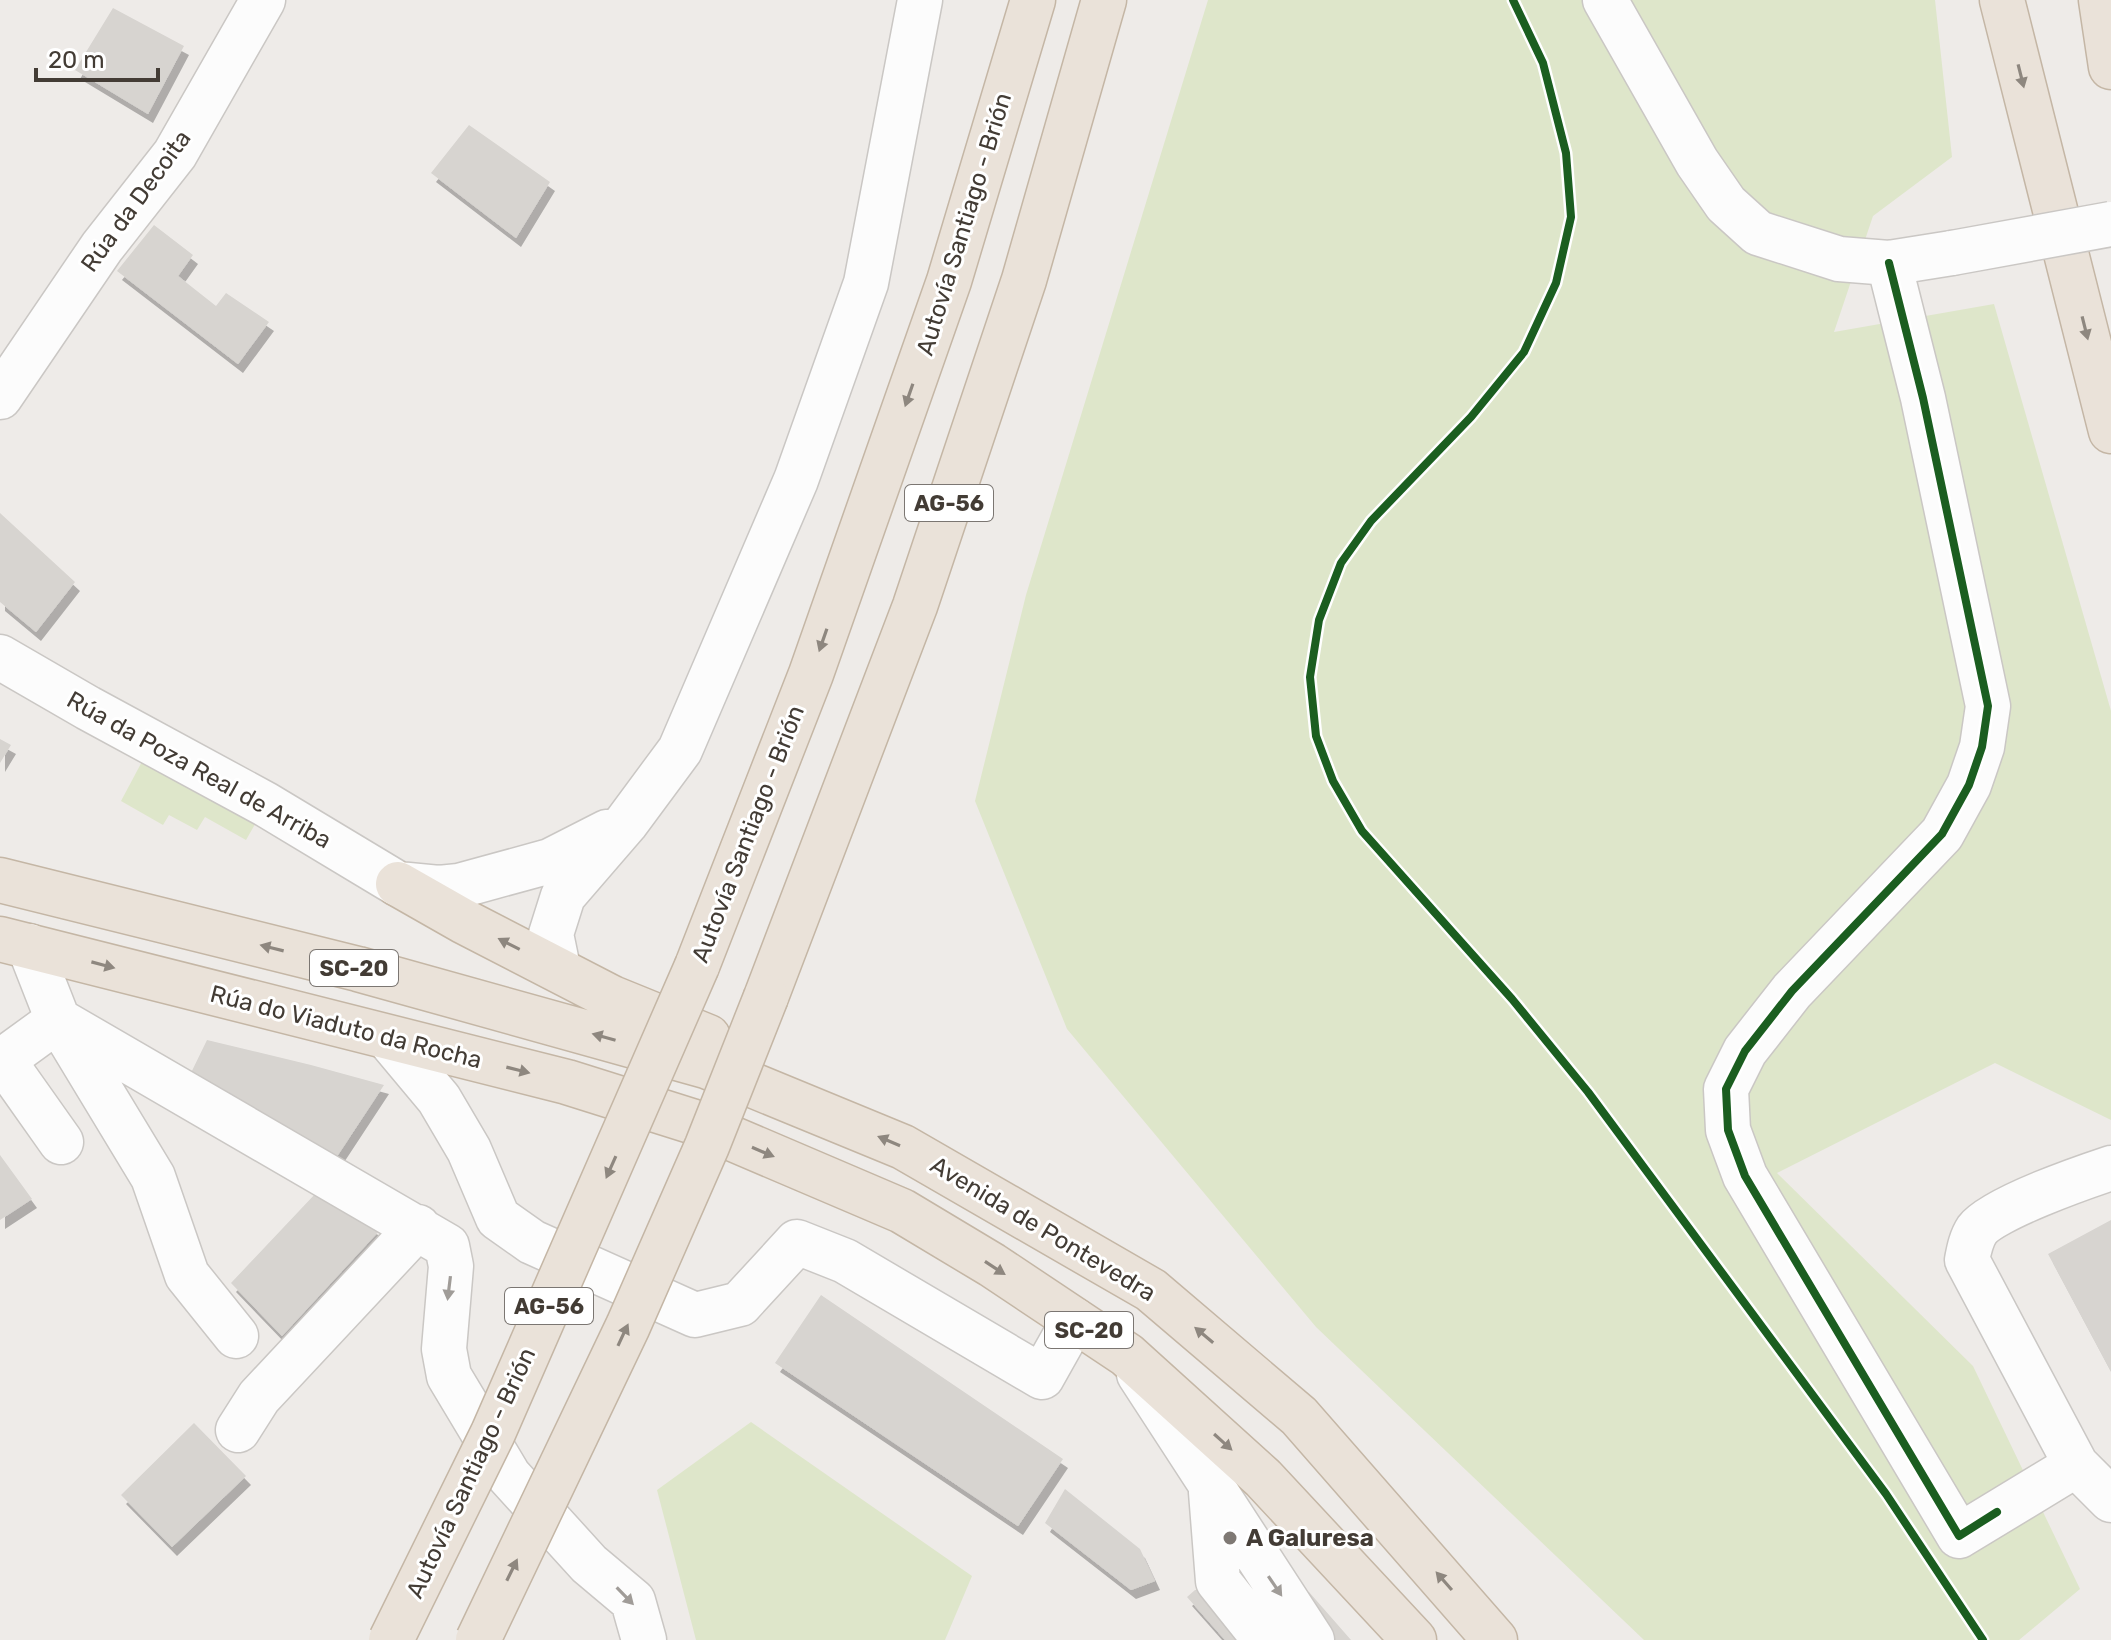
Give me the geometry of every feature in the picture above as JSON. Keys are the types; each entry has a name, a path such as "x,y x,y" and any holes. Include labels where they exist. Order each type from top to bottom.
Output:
{"highway":[{"name":"Autovía Santiago - Brión","path":"391,1640 493,1433 697,966 811,674 949,281 1033,0"},
{"name":"AG-56","path":"478,1640 634,1312 707,1146 766,997 915,606 1024,280 1104,0"},
{"path":"2002,0 2111,431"},
{"path":"2101,0 2111,67"},
{"name":"Avenida de Pontevedra","path":"0,880 358,969 706,1066 903,1147 1151,1290 1299,1416 1495,1640"},
{"path":"398,884 612,998 780,1067 821,1112"},
{"name":"Rúa do Viaduto da Rocha","path":"14,942 567,1082 691,1121 902,1211 992,1265 1074,1320"},
{"name":"SC-20","path":"1074,1320 1127,1355 1263,1478 1414,1640"}],"street":[{"name":"Rúa da Decoita","path":"0,397 102,247 175,154 263,0"},
{"path":"558,968 551,934 563,896 626,823 680,750 801,466 866,283 920,0"},
{"path":"1605,0 1697,162 1726,204 1758,233 1839,259 1889,263 2111,224"},
{"path":"1889,263 1923,398 1988,706 1982,747 1969,785 1942,834 1792,991 1745,1051 1726,1089 1728,1130 1745,1176 1959,1536 2076,1465"},
{"name":"Rúa da Poza Real de Arriba","path":"0,657 265,804 398,884"},
{"path":"398,884 439,888 459,886 550,861 626,823"},
{"path":"14,942 28,1034 153,1177 187,1275 236,1336"},
{"path":"28,1034 3,1060 61,1142"},
{"path":"28,1034 418,1227 447,1246 451,1266 444,1349 449,1376 509,1476 589,1564 633,1601 644,1640"},
{"path":"388,1038 439,1099 469,1150 498,1218 532,1242 695,1315 740,1304 797,1242 845,1261 1042,1377 1074,1320"},
{"path":"2111,1168 2060,1185 1988,1220 1977,1229 1969,1245 1967,1260 2076,1465 2111,1500"},
{"path":"238,1430 259,1397 418,1227"},
{"path":"1127,1355 1312,1640"},
{"path":"1210,1486 1218,1581 1265,1640"}],"green space":[{"path":"1208,0 1935,0 1952,157 1873,216 1834,332 1994,304 2111,711 2111,1120 1995,1063 1777,1173 1973,1366 2080,1589 2019,1640 1644,1640 1316,1327 1067,1029 975,801 1026,595"},
{"path":"145,756 258,819 246,840 205,817 197,830 169,815 163,825 121,801"},
{"path":"751,1422 972,1576 945,1640 696,1640 657,1490"}],"building":[{"path":"113,8 184,46 148,114 75,70"},
{"path":"469,125 550,182 516,238 431,173"},
{"path":"154,225 193,255 178,276 216,306 226,293 269,322 238,364 117,271"},
{"path":"0,513 75,582 36,632 0,602"},
{"path":"0,739 11,745 0,763"},
{"path":"207,1040 384,1085 332,1164 188,1079"},
{"path":"0,1155 32,1199 0,1220"},
{"path":"316,1193 380,1230 282,1336 231,1283"},
{"path":"2111,1220 2111,1372 2048,1254"},
{"path":"821,1295 1063,1459 1018,1526 775,1363"},
{"path":"194,1423 246,1476 172,1547 121,1495"},
{"path":"1065,1489 1140,1549 1155,1581 1131,1590 1045,1523"},
{"path":"1195,1590 1309,1592 1351,1640 1225,1640 1187,1597"}],"cycle path":[{"path":"1513,0 1543,63 1566,153 1571,217 1556,283 1524,352 1471,417 1371,521 1341,563 1319,620 1310,677 1316,736 1333,781 1362,831 1512,999 1588,1092 1886,1494 1983,1640"},
{"path":"1889,263 1923,398 1988,706 1982,747 1969,785 1942,834 1792,991 1745,1051 1726,1089 1728,1130 1745,1176 1959,1536 1997,1512"}],"place":[{"name":"A Galuresa","path":"1230,1538"}]}
